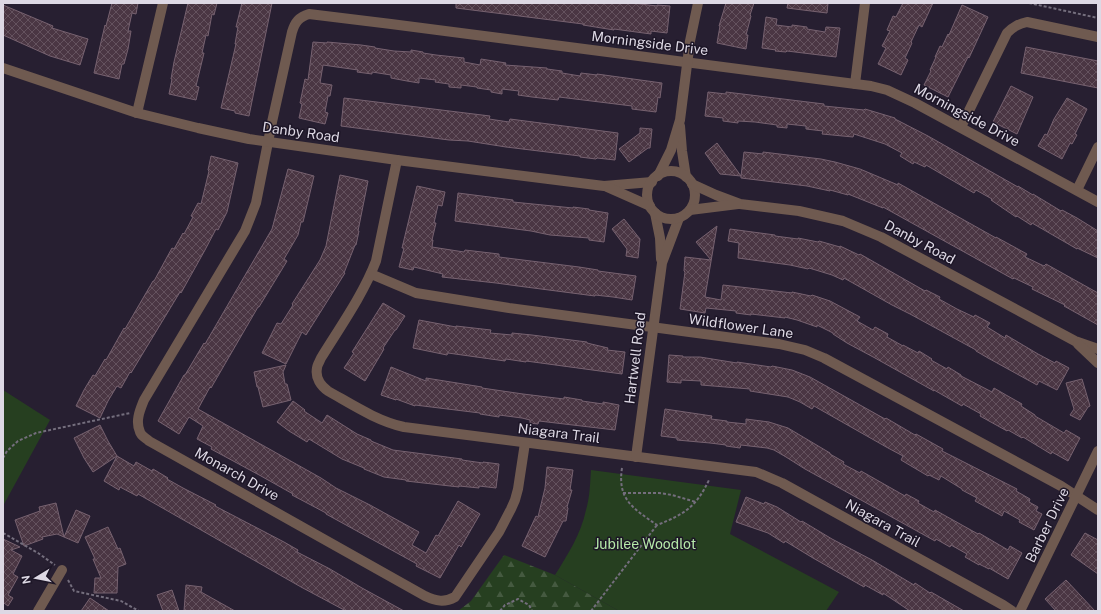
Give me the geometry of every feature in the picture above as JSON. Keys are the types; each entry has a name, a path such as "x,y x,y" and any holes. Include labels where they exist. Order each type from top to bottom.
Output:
{"street":[{"path":"137,113 163,3"},
{"path":"680,120 682,151 689,181 695,193 695,197 690,210 687,213 679,218 666,219 652,210 648,202 647,194 671,150 680,120 692,34 698,3"},
{"path":"855,84 865,3"},
{"name":"Morningside Drive","path":"268,142 292,32 296,21 309,14 871,86 894,93 916,103 1098,202"},
{"path":"961,127 1008,33 1012,28 1028,22 1098,37"},
{"name":"Danby Road","path":"3,68 137,113 249,139 397,160 604,186 654,179"},
{"name":"Monarch Drive","path":"268,142 256,202 245,231 144,400 139,411 138,424 140,433 149,441 425,596 434,601 442,602 455,597 506,520 515,500 520,480 525,443"},
{"path":"1077,190 1098,147"},
{"name":"Niagara Trail","path":"397,160 376,261 371,274 316,368 318,379 322,387 380,420 389,424 404,427 756,472 782,484 1003,604 1012,611"},
{"path":"654,179 666,172 674,172 682,175 689,181"},
{"name":"Danby Road","path":"689,181 716,195 740,204"},
{"name":"Danby Road","path":"604,186 652,210"},
{"name":"Danby Road","path":"690,210 740,204 799,211 843,221 881,237 1075,341 1098,349"},
{"name":"Hartwell Road","path":"636,457 662,263 660,238 652,210"},
{"name":"Hartwell Road","path":"662,263 679,218"},
{"name":"Wildflower Lane","path":"371,274 416,293 509,308 779,344 792,346 814,353 1041,476 1077,496 1098,510"},
{"name":"Danby Road","path":"1075,341 1098,363"},
{"name":"Barber Drive","path":"1020,611 1098,451"},
{"path":"38,611 62,570"}],"path":[{"path":"1030,3 1098,18"},
{"path":"3,458 6,451 18,441 36,433 139,411"},
{"path":"622,468 621,484 623,493 628,502 634,509 657,525"},
{"path":"591,611 657,525 685,512 696,502 709,480"},
{"path":"623,493 659,493 696,502"},
{"path":"3,533 62,570 74,591 121,601 139,611"},
{"path":"500,611 505,605 518,599 529,605 532,611"}],"green space":[{"path":"3,390 50,420 3,506"},
{"name":"Jubilee Woodlot","path":"591,470 741,490 730,534 839,592 826,611 619,611 555,575 574,544 584,519 590,490"},
{"path":"504,555 555,575 619,611 458,611 471,601"}],"building":[{"path":"112,3 138,3 136,14 132,13 128,31 131,31 128,49 124,64 122,64 119,79 94,73 105,25 106,26"},
{"path":"188,3 217,3 214,15 212,14 208,36 206,35 202,53 204,53 196,86 199,87 196,100 169,94 174,62"},
{"path":"242,3 272,3 249,116 221,108 236,44 238,27 236,27"},
{"path":"456,3 632,3 670,6 667,33 651,31 651,34 456,8"},
{"path":"726,3 754,3 746,35 748,35 746,49 717,43 719,26"},
{"path":"788,3 828,3 827,13 787,8"},
{"path":"903,3 933,3 922,27 919,25 911,42 912,43 905,58 908,60 901,75 878,64 886,48 882,46 890,31 887,30 893,16 896,17"},
{"path":"3,5 53,26 52,28 88,39 80,65 50,56 3,35"},
{"path":"962,5 988,17 969,58 968,57 948,97 924,85 940,46 942,47 948,34 949,35"},
{"path":"766,17 777,19 776,25 807,27 807,29 825,32 826,27 840,28 836,57 775,51 776,50 762,48"},
{"path":"313,42 361,45 394,51 411,52 411,50 436,55 464,58 464,62 480,65 481,59 506,63 505,65 547,68 562,71 562,73 580,76 581,73 597,74 662,83 660,98 658,97 656,112 632,109 632,106 559,97 558,100 518,95 519,91 502,89 502,94 477,87 461,85 461,88 449,87 449,84 435,82 436,80 419,78 419,83 391,78 391,75 372,72 372,74 357,72 358,70 323,65 320,83 332,85 325,112 328,113 325,124 299,118 302,104 300,103 305,79 308,80"},
{"path":"1026,47 1098,61 1098,88 1021,73"},
{"path":"1011,86 1033,97 1017,134 993,122"},
{"path":"708,92 726,94 726,92 824,104 824,106 865,109 895,118 1098,231 1098,258 1077,249 1032,223 1031,225 1017,216 1016,217 991,200 992,199 976,190 974,193 926,165 925,167 914,162 913,164 900,156 902,153 885,144 854,134 853,137 822,134 823,131 806,129 806,126 787,124 787,128 755,122 738,121 738,123 723,121 723,118 705,116"},
{"path":"344,98 490,116 489,119 509,122 510,119 618,133 615,160 596,159 468,141 449,140 341,126"},
{"path":"1067,98 1087,109 1075,134 1077,135 1072,144 1070,143 1062,159 1038,146 1045,134 1047,135 1054,119"},
{"path":"640,128 652,129 650,148 629,162 619,149 640,133"},
{"path":"717,143 741,176 720,174 705,153"},
{"path":"744,152 763,154 763,152 821,159 860,169 898,185 898,183 1027,254 1025,257 1044,266 1046,264 1098,293 1098,325 1064,306 1065,305 1032,289 1033,287 1014,278 1013,279 883,207 848,194 830,190 741,178"},
{"path":"211,156 238,163 227,212 181,293 180,292 121,388 117,386 100,418 76,406 93,375 95,376 124,328 125,329 172,248 174,249 183,233 184,234 193,217 191,216 198,203 201,204"},
{"path":"288,169 314,176 303,222 301,222 298,235 284,259 287,261 198,409 321,478 336,488 419,532 412,545 426,553 436,535 438,536 458,501 480,514 461,547 459,545 440,578 416,566 417,564 211,449 212,447 197,439 203,426 189,417 179,434 158,421 272,229"},
{"path":"340,175 368,181 356,245 345,273 306,335 302,332 286,364 262,353 277,323 281,324 320,260 326,246"},
{"path":"417,186 445,192 442,206 438,205 434,223 436,223 432,247 464,252 465,250 499,254 499,257 636,276 632,300 442,277 443,274 414,267 413,270 399,267"},
{"path":"458,193 513,200 513,202 573,207 608,213 604,242 589,240 589,238 550,235 455,221"},
{"path":"624,219 640,239 638,258 626,256 627,249 612,229"},
{"path":"717,226 705,297 721,300 723,285 792,292 812,295 830,301 860,317 857,321 873,330 875,327 888,334 887,337 903,346 918,353 919,351 947,369 948,367 961,376 992,392 994,388 1022,404 1021,406 1035,416 1064,433 1066,430 1080,438 1068,461 1052,452 1051,454 1023,437 1022,438 1008,430 1007,431 980,416 981,414 934,391 817,325 817,327 785,317 751,315 736,313 736,311 706,308 705,313 680,309 685,272 685,257 711,260 696,242"},
{"path":"730,229 819,241 840,246 859,255 860,254 925,291 926,290 940,297 939,299 957,309 974,317 975,315 990,323 987,327 1005,338 1006,335 1055,363 1056,361 1069,368 1057,390 1039,381 1037,385 844,278 843,280 809,268 738,258 739,243 728,241"},
{"path":"383,303 405,316 383,348 384,349 365,381 344,368 354,353 352,352"},
{"path":"419,320 456,327 491,330 490,333 512,335 512,333 587,342 608,348 607,350 625,352 622,374 526,361 506,359 505,361 448,353 447,355 413,348"},
{"path":"669,355 700,357 737,363 772,366 792,370 810,377 885,419 886,418 943,449 942,451 1017,489 1016,491 1030,499 1029,502 1038,507 1036,511 1042,514 1034,530 1019,522 1020,520 1004,511 1002,516 975,501 977,498 941,476 939,480 929,475 928,476 901,460 903,456 814,406 812,409 788,397 750,391 750,389 701,385 701,381 681,380 681,383 667,382"},
{"path":"286,365 283,372 285,384 287,384 291,400 263,407 254,372"},
{"path":"391,367 426,381 426,378 523,394 564,399 564,397 582,401 603,404 603,402 619,405 615,430 539,421 538,424 530,423 530,420 522,418 499,415 499,417 480,413 415,406 381,395"},
{"path":"1082,379 1090,406 1080,420 1070,415 1074,409 1066,383"},
{"path":"293,401 305,410 304,411 322,423 327,415 357,434 393,450 499,464 496,488 479,486 479,488 459,487 406,481 384,477 364,469 342,459 309,439 307,442 277,422"},
{"path":"665,409 712,416 711,419 727,422 746,424 746,419 769,422 788,428 844,462 843,464 860,473 861,471 905,496 906,494 934,512 935,510 1008,550 1010,546 1022,553 1008,579 965,557 967,554 951,545 950,547 936,539 935,541 805,469 774,450 741,445 740,448 726,445 677,440 677,438 661,436"},
{"path":"100,425 117,456 93,472 74,438"},
{"path":"117,456 134,466 136,462 152,471 153,469 168,478 167,479 284,542 298,550 297,552 404,611 346,611 138,494 137,496 120,487 119,490 104,481"},
{"path":"547,467 573,470 570,490 572,490 567,507 566,521 563,521 545,557 522,546 536,516 538,517 545,488"},
{"path":"746,497 777,507 914,585 915,583 930,593 931,592 964,611 910,611 883,593 883,595 865,585 864,587 785,541 784,543 768,533 736,522"},
{"path":"56,503 64,537 57,534 42,537 43,539 24,546 15,520 40,511 39,507"},
{"path":"76,510 90,516 78,543 64,537"},
{"path":"108,527 118,549 120,548 126,564 118,567 117,593 94,593 95,578 101,578 93,559 95,559 85,537"},
{"path":"1085,533 1098,540 1098,574 1071,555"},
{"path":"3,539 20,547 11,550 22,556 13,574 18,577 8,595 13,598 8,606 4,603 3,604"},
{"path":"1066,580 1095,611 1056,611 1045,599"},
{"path":"186,585 202,587 201,592 235,611 184,611"},
{"path":"172,590 179,611 163,611 157,595"},
{"path":"90,598 109,611 81,611"}]}
